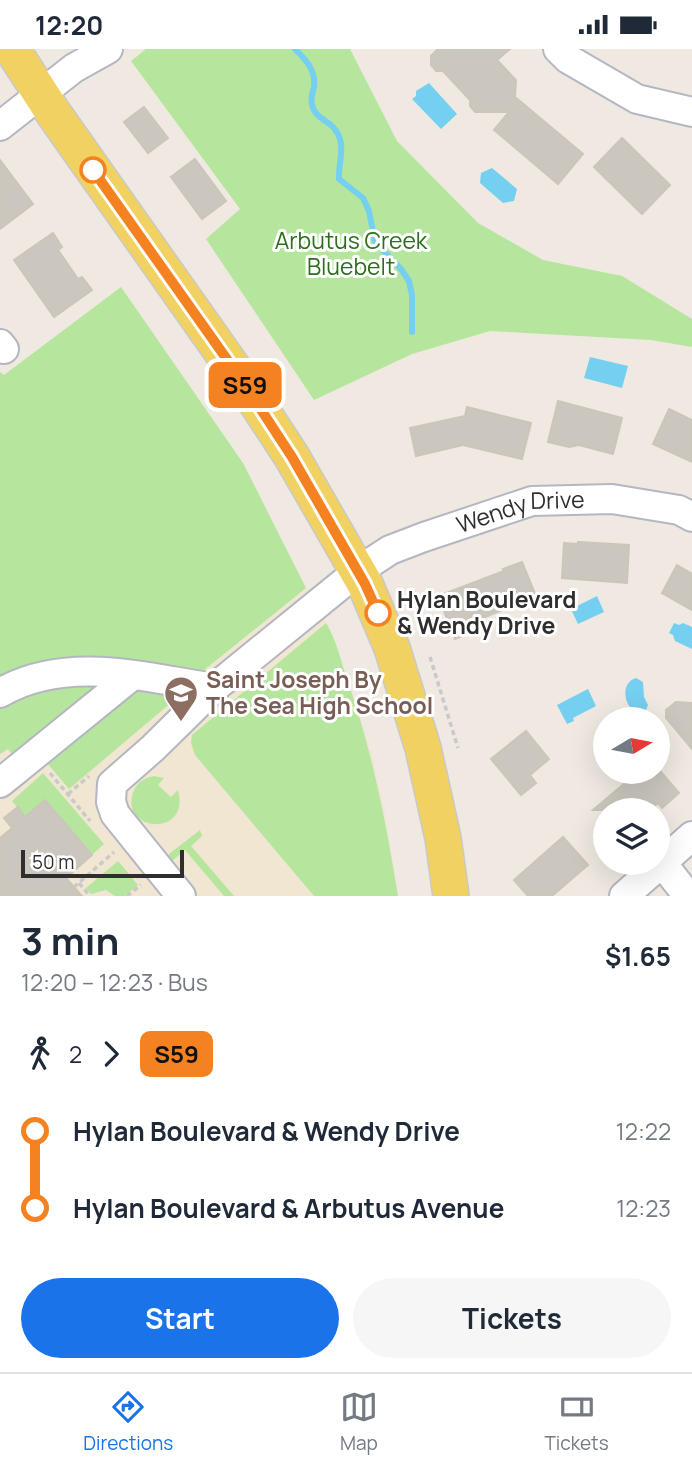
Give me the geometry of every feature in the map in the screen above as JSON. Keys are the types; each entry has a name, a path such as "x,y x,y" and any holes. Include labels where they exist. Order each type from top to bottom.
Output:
{"main road":[{"path":"12,49 243,382 292,457 358,571 385,630 416,725 438,814 451,896"}],"street":[{"path":"0,126 74,68 108,49"},
{"path":"558,49 568,59 637,99 692,112"},
{"name":"Wendy Drive","path":"181,896 112,808 112,784 214,688 358,571 384,554 424,537 532,501 612,499 679,510 692,517"},
{"path":"0,694 46,675 86,671 134,675 214,688"},
{"path":"0,782 134,675"},
{"path":"670,856 692,836"},
{"path":"670,873 688,896"},
{"path":"624,896 648,875"}],"path":[{"path":"430,657 458,748"},
{"path":"74,887 115,851"},
{"path":"79,883 90,896"},
{"path":"127,896 143,883"}],"shaded area":[{"name":"Saint Joseph By The Sea High School","path":"306,588 330,629 371,751 384,808 398,896 0,896 0,686 203,671"}],"green space":[{"name":"Arbutus Creek Bluebelt","path":"146,49 350,49 397,141 478,223 543,260 622,276 692,319 692,347 651,340 490,331 412,354 314,400 206,239 240,209 131,61"},
{"path":"121,287 243,463 306,588 203,671 0,686 0,372 4,375"},
{"path":"326,623 338,650 371,759 398,896 314,896 195,755 191,743 192,735"},
{"path":"112,683 16,760 8,749 0,754 0,705 38,686"},
{"path":"136,689 179,696 69,789 41,756"},
{"path":"43,773 104,844 92,855 45,800 25,817 12,801"},
{"path":"154,776 164,778 158,785 171,797 178,790 179,806 175,816 156,824 145,822 136,816 132,806 136,786"},
{"path":"200,830 202,836 191,846 234,896 224,896 185,850 173,860 169,859 169,854"},
{"path":"118,861 138,885 125,896 115,896 106,890 91,894 86,888"}],"water":[{"path":"429,83 457,114 441,129 412,99 416,96 416,91"},
{"path":"492,168 517,189 514,201 503,203 480,183 481,173"},
{"path":"590,357 628,366 622,388 584,378"},
{"path":"597,596 604,612 578,624 571,609"},
{"path":"674,623 692,627 692,649 675,641 669,633"},
{"path":"636,678 643,682 647,707 630,707 626,690"},
{"path":"588,689 596,706 567,724 557,705"}],"building":[{"path":"438,49 510,49 497,60 516,80 515,97 583,154 558,184 494,130 509,112 475,112 470,106 470,100 443,71 436,71 431,65 431,56"},
{"path":"144,107 168,138 148,153 124,122"},
{"path":"622,138 670,185 642,214 594,167"},
{"path":"195,159 226,201 202,219 171,177"},
{"path":"0,160 33,204 0,229"},
{"path":"53,233 62,247 58,250 78,279 82,277 92,290 54,317 14,260"},
{"path":"558,401 622,418 613,454 579,445 569,447 548,442"},
{"path":"467,407 531,423 522,459 463,445 416,456 410,428 465,416"},
{"path":"669,409 692,420 692,462 653,444"},
{"path":"564,543 629,545 627,583 562,578"},
{"path":"522,562 536,596 478,620 481,629 455,639 438,596"},
{"path":"677,565 692,574 692,610 662,593"},
{"path":"676,702 692,703 692,749 670,723 670,707"},
{"path":"526,731 549,759 530,775 536,783 521,795 491,759"},
{"path":"670,782 679,793 670,801 670,798 607,798 624,784"},
{"path":"45,800 92,855 66,878 82,896 0,896 0,838 12,828 4,818 18,807 25,817"},
{"path":"563,837 588,865 552,896 528,896 514,880"}],"waterway":[{"path":"295,49 312,70 313,108 319,117 338,133 341,145 339,179 363,198 369,211 375,242 409,281 412,295 412,332"}],"bus line":[{"name":"S59","path":"93,170 243,382 292,457 365,584 378,613"}],"place":[{"name":"Hylan Boulevard & Wendy Drive","path":"378,613"},
{"name":"Saint Joseph By The Sea High School","path":"181,723"}]}
